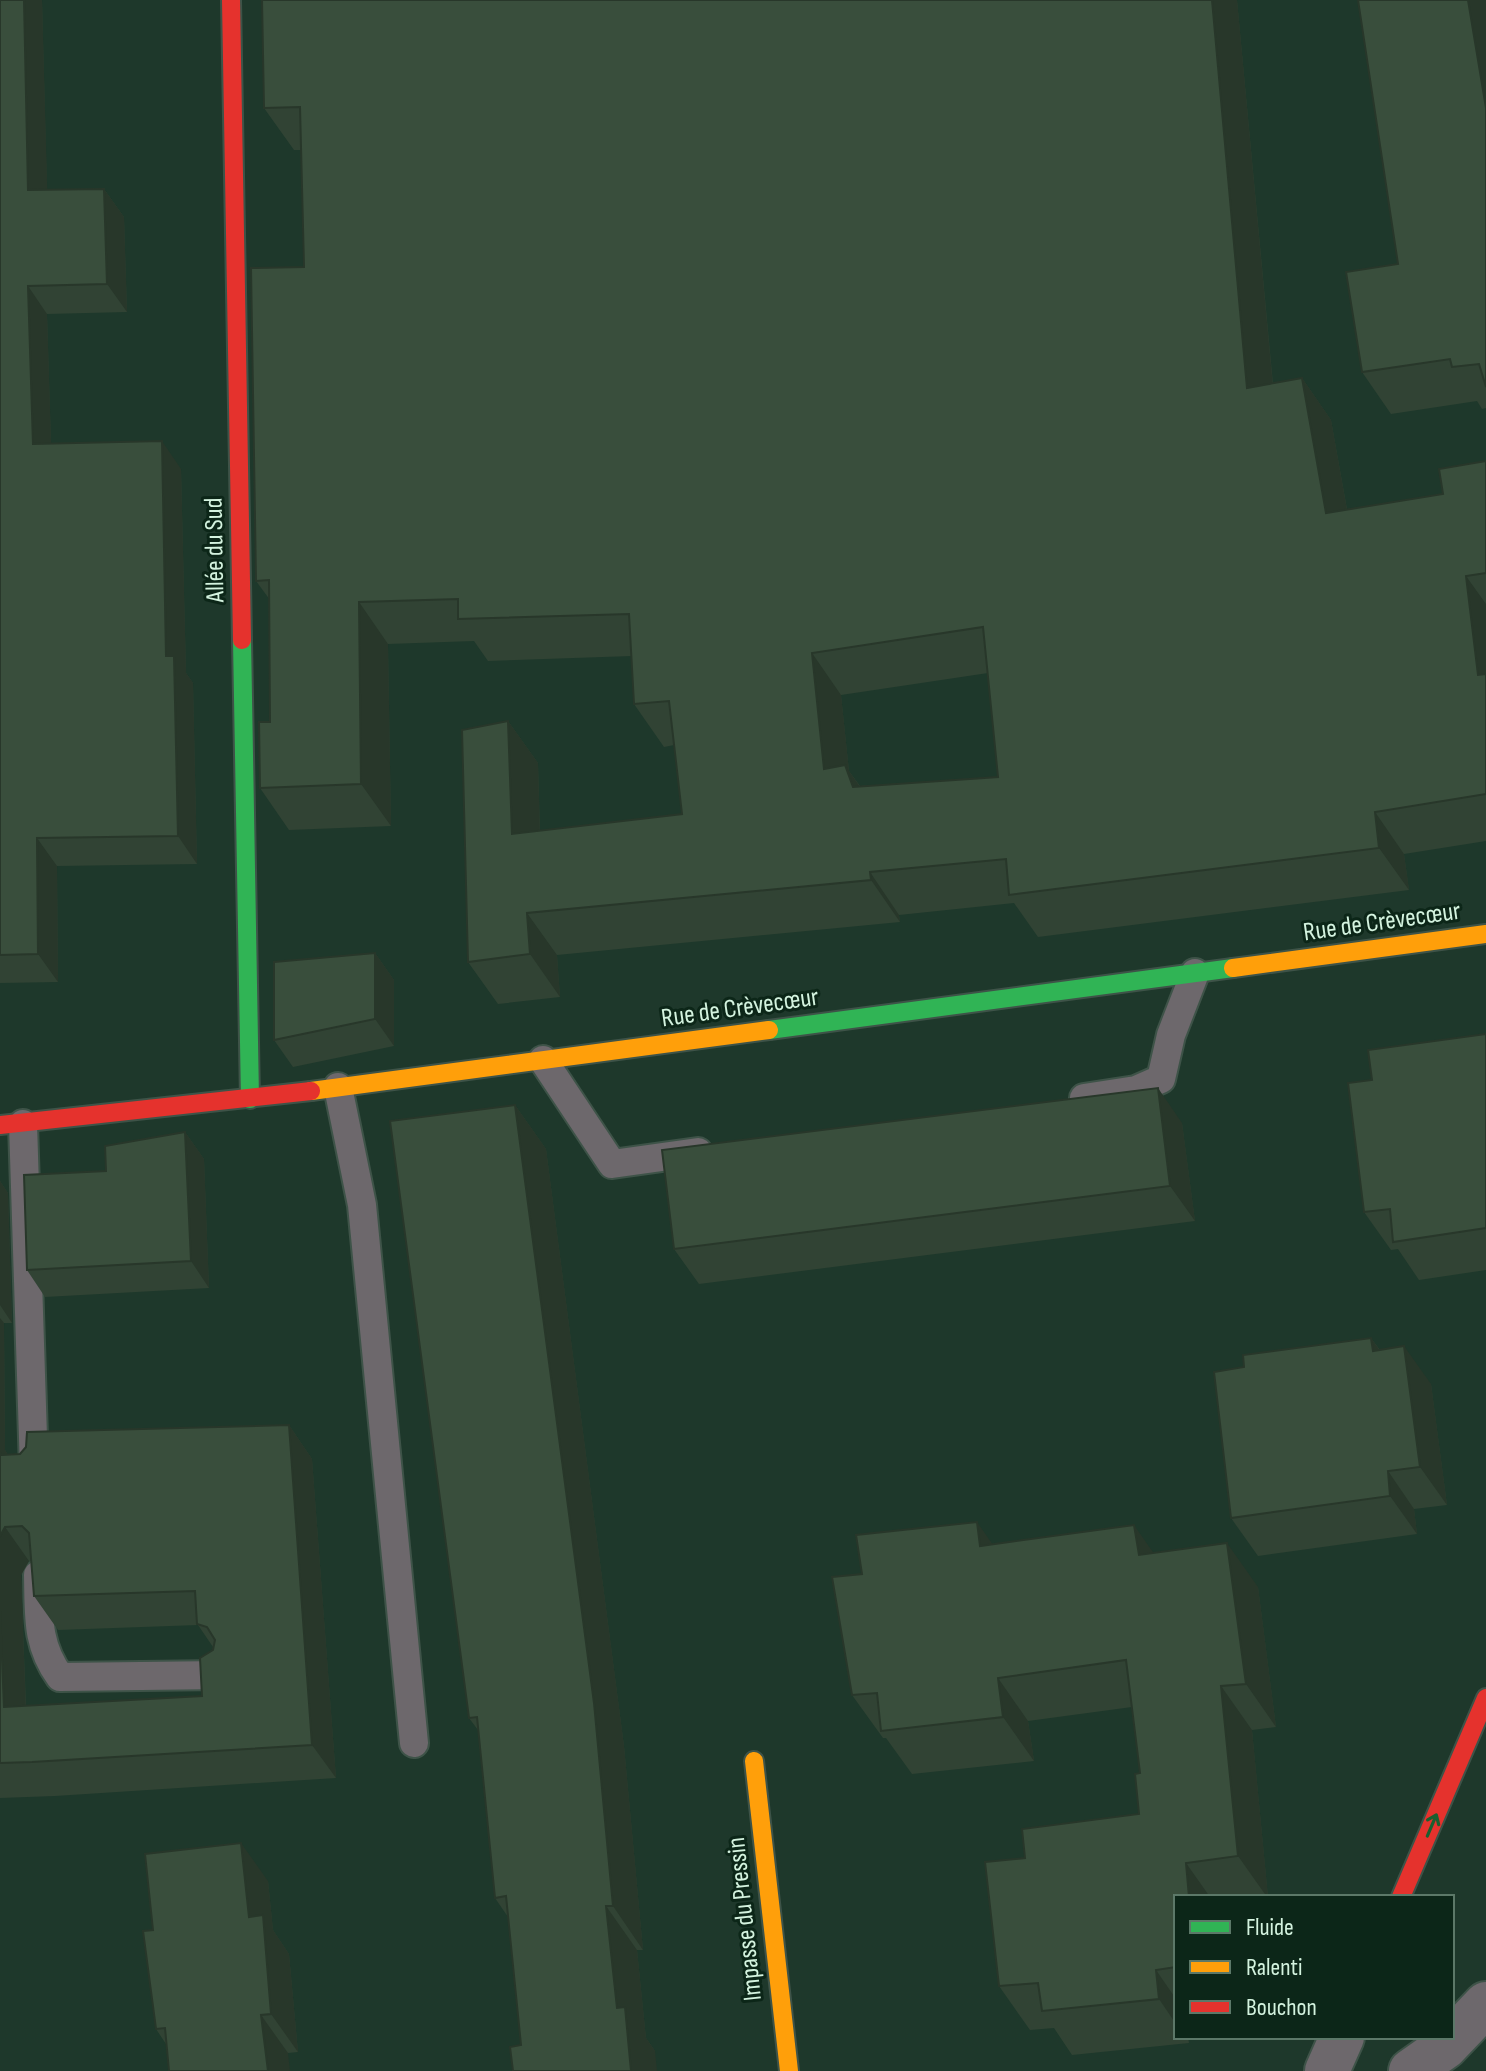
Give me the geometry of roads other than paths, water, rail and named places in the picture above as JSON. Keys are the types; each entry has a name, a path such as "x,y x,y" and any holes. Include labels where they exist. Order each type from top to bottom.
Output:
{"street":[{"name":"Allée du Sud","path":"231,0 250,1099"},
{"name":"Rue de Crèvecœur","path":"12,1124 250,1099 1486,934"},
{"path":"1402,1895 1486,1698"},
{"name":"Impasse du Pressin","path":"754,1761 789,2071"},
{"path":"1454,2038 1486,2004"},
{"path":"1327,2071 1341,2039"},
{"path":"1411,2071 1453,2039"}],"lane":[{"path":"1058,1101 1136,1090 1161,1079 1171,1035 1195,973"},
{"path":"543,1060 612,1164 733,1147"},
{"path":"338,1087 362,1205 414,1743"},
{"path":"12,1124 34,1474"},
{"path":"38,1575 39,1624 45,1656 60,1677 222,1675"}]}
